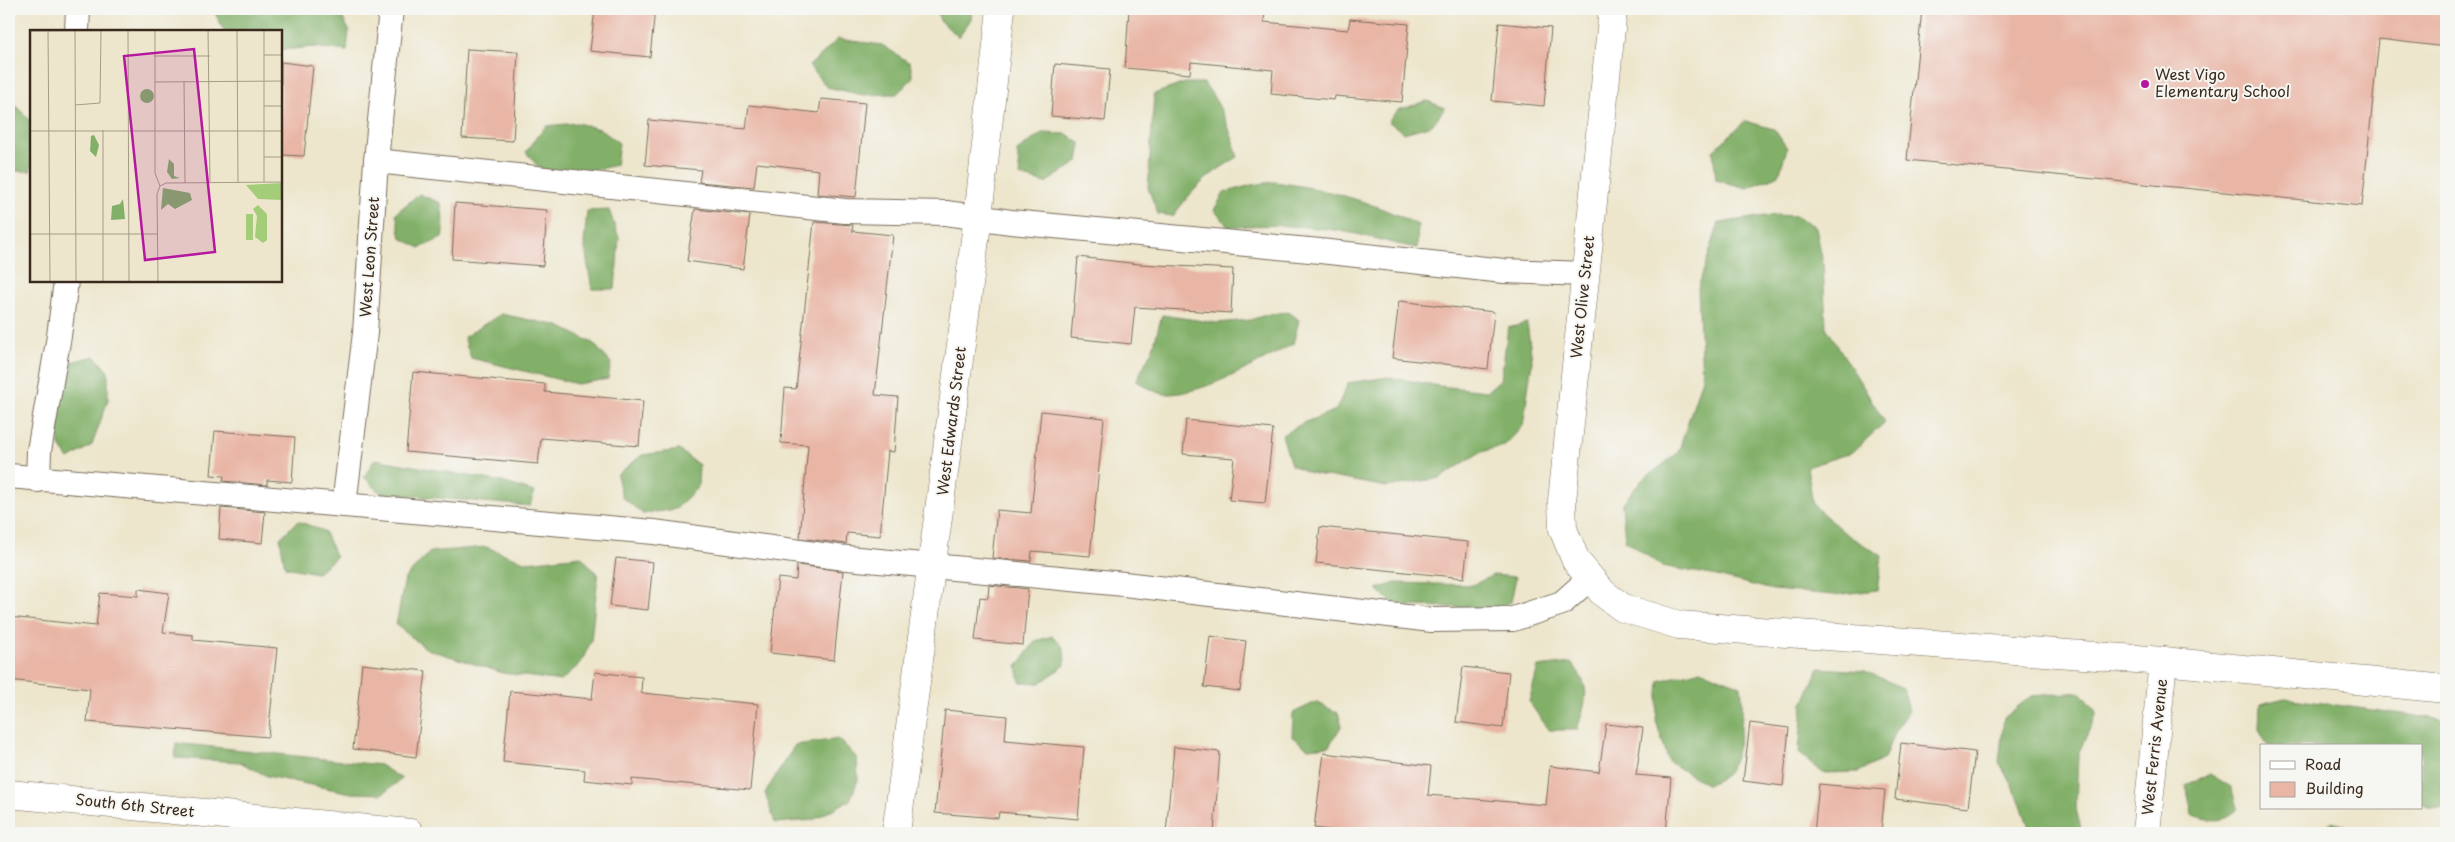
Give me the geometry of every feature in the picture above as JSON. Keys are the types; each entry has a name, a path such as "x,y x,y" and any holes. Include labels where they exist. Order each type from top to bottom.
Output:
{"street":[{"name":"West Edwards Street","path":"896,833 978,218 1001,9"},
{"name":"West Olive Street","path":"1614,9 1562,501 1563,529 1576,560 1603,593 1623,608 1679,625 2163,661 2446,689"},
{"name":"West Ferris Avenue","path":"2146,833 2163,661"},
{"name":"South 6th Street","path":"9,794 410,833"}],"lane":[{"path":"76,30 78,9"},
{"name":"West Leon Street","path":"344,506 365,333 376,162 391,9"},
{"path":"376,162 845,211 946,213 978,218 1504,271 1586,274"},
{"path":"38,480 39,451 59,336 66,282"},
{"path":"9,476 654,532 837,557 933,565 1432,620 1514,620 1562,603 1590,578"}],"green space":[{"path":"213,9 338,9 349,30 347,51 314,47 282,50 282,30 224,30"},
{"path":"937,9 972,9 971,19 959,37 940,21"},
{"path":"838,39 882,45 910,63 913,78 897,94 863,95 827,87 809,66"},
{"path":"1185,83 1204,83 1211,92 1225,118 1238,157 1202,183 1173,216 1158,214 1148,188 1154,94"},
{"path":"1427,101 1445,108 1432,125 1404,133 1388,121 1398,110"},
{"path":"9,104 17,107 30,120 30,171 9,171"},
{"path":"1745,121 1774,129 1787,148 1779,175 1747,188 1716,180 1713,151"},
{"path":"577,123 600,129 619,143 616,165 578,174 540,169 526,152 546,126"},
{"path":"1042,133 1067,134 1081,144 1078,162 1045,183 1020,176 1017,151"},
{"path":"1275,182 1348,197 1400,216 1418,225 1417,248 1328,229 1271,225 1230,228 1214,210 1224,193 1251,185"},
{"path":"419,194 441,203 444,228 442,238 420,248 401,238 396,213"},
{"path":"609,210 619,238 615,289 592,289 584,243 587,211"},
{"path":"1772,215 1796,216 1816,227 1823,264 1826,327 1885,422 1853,452 1807,467 1813,505 1846,534 1882,556 1877,590 1834,595 1773,590 1717,576 1662,566 1625,540 1622,504 1641,481 1678,453 1702,378 1698,288 1719,223"},
{"path":"1289,312 1299,320 1293,344 1230,376 1195,390 1164,394 1153,391 1136,381 1153,348 1162,315 1217,323 1250,320 1269,314"},
{"path":"501,314 559,326 593,343 611,363 608,379 577,384 471,358 464,337"},
{"path":"1527,323 1532,361 1523,426 1505,445 1479,453 1440,478 1387,487 1310,473 1291,465 1282,435 1303,423 1336,410 1348,383 1388,377 1439,386 1487,391 1501,379 1508,328"},
{"path":"95,356 108,372 108,400 92,445 69,459 59,445 58,416 71,362"},
{"path":"679,450 699,465 698,487 676,509 643,514 622,497 617,475 642,455"},
{"path":"375,459 503,482 534,492 530,506 380,493 364,477"},
{"path":"298,521 324,531 336,557 317,573 285,567 280,538"},
{"path":"486,547 526,562 581,556 598,575 591,641 581,663 561,681 503,673 427,649 396,625 405,578 430,552"},
{"path":"1493,575 1516,577 1511,602 1496,608 1407,606 1390,601 1377,589 1396,583 1473,585"},
{"path":"1053,636 1064,648 1065,665 1040,683 1020,682 1017,667 1035,641"},
{"path":"1571,663 1582,680 1586,695 1577,730 1549,730 1529,702 1538,667"},
{"path":"1819,668 1865,671 1903,688 1909,711 1894,733 1884,759 1858,772 1823,773 1799,753 1803,704"},
{"path":"1701,670 1741,686 1742,695 1742,718 1736,754 1728,773 1708,785 1669,762 1656,721 1659,681"},
{"path":"2080,692 2097,713 2078,754 2076,809 2082,833 2031,833 2018,797 1999,762 2004,718 2031,696"},
{"path":"2285,698 2446,720 2446,808 2427,807 2422,804 2422,744 2267,744 2259,730 2260,704"},
{"path":"1316,702 1338,713 1342,725 1329,746 1308,748 1292,737 1293,713"},
{"path":"839,739 857,758 858,780 850,800 813,820 775,823 765,793 795,745"},
{"path":"176,743 380,765 402,779 382,794 351,793 267,776 240,762 175,758"},
{"path":"2210,774 2231,787 2237,808 2228,817 2217,820 2192,815 2186,785"},
{"path":"2331,822 2355,828 2357,833 2318,833"}],"building":[{"path":"595,9 655,9 650,57 590,51"},
{"path":"1129,9 1265,9 1264,22 1348,30 1350,19 1409,24 1402,102 1335,96 1334,100 1271,94 1273,70 1191,62 1190,74 1125,68"},
{"name":"West Vigo Elementary School","path":"1922,9 2446,9 2446,47 2379,39 2362,206 1907,160"},
{"path":"1499,23 1551,28 1544,106 1492,101"},
{"path":"467,49 518,52 513,141 462,138"},
{"path":"282,62 313,66 304,156 282,155"},
{"path":"1055,64 1110,69 1105,121 1051,116"},
{"path":"821,99 865,103 856,197 817,194 819,170 757,163 754,187 699,182 701,170 645,165 649,120 746,129 749,105 819,113"},
{"path":"455,203 547,210 543,266 452,259"},
{"path":"695,209 750,215 743,269 687,261"},
{"path":"814,222 853,225 852,231 893,235 875,395 898,397 894,452 888,451 880,536 847,533 846,544 800,538 808,445 781,443 785,388 796,389"},
{"path":"1078,257 1139,264 1233,269 1231,313 1135,307 1131,344 1071,338"},
{"path":"1399,301 1494,312 1488,369 1392,358"},
{"path":"413,372 545,384 545,392 643,401 639,446 541,438 538,464 406,452"},
{"path":"1041,411 1104,418 1090,556 1032,551 1031,561 992,558 997,510 1031,513"},
{"path":"1186,420 1273,429 1265,503 1229,500 1234,458 1183,454"},
{"path":"215,431 295,437 292,482 267,480 267,485 223,481 224,476 211,475"},
{"path":"221,508 265,512 262,543 219,539"},
{"path":"1320,527 1468,542 1464,578 1316,563"},
{"path":"616,558 653,562 648,610 610,606"},
{"path":"797,565 843,571 834,660 770,653 778,578 796,580"},
{"path":"989,585 1028,589 1023,645 975,640 980,597 988,598"},
{"path":"138,589 169,593 163,632 193,635 193,640 277,648 268,737 87,722 90,689 9,680 9,617 96,626 100,593 138,596"},
{"path":"1210,636 1246,641 1240,691 1204,687"},
{"path":"362,664 426,671 416,757 353,749"},
{"path":"1463,667 1509,672 1503,728 1456,722"},
{"path":"595,672 642,677 641,693 758,704 750,790 632,779 632,785 584,780 585,770 503,762 510,691 592,699"},
{"path":"945,710 1007,716 1005,740 1084,747 1078,819 999,812 998,818 935,813"},
{"path":"1750,723 1789,728 1783,786 1743,781"},
{"path":"1606,724 1643,728 1636,775 1671,778 1666,833 1354,833 1314,828 1324,753 1431,766 1428,795 1546,805 1550,766 1599,772"},
{"path":"1901,743 1975,752 1968,808 1895,799"},
{"path":"1174,747 1220,752 1214,833 1166,833"},
{"path":"1819,784 1885,790 1881,833 1814,833"}],"place":[{"name":"West Vigo Elementary School","path":"2145,84"}]}
